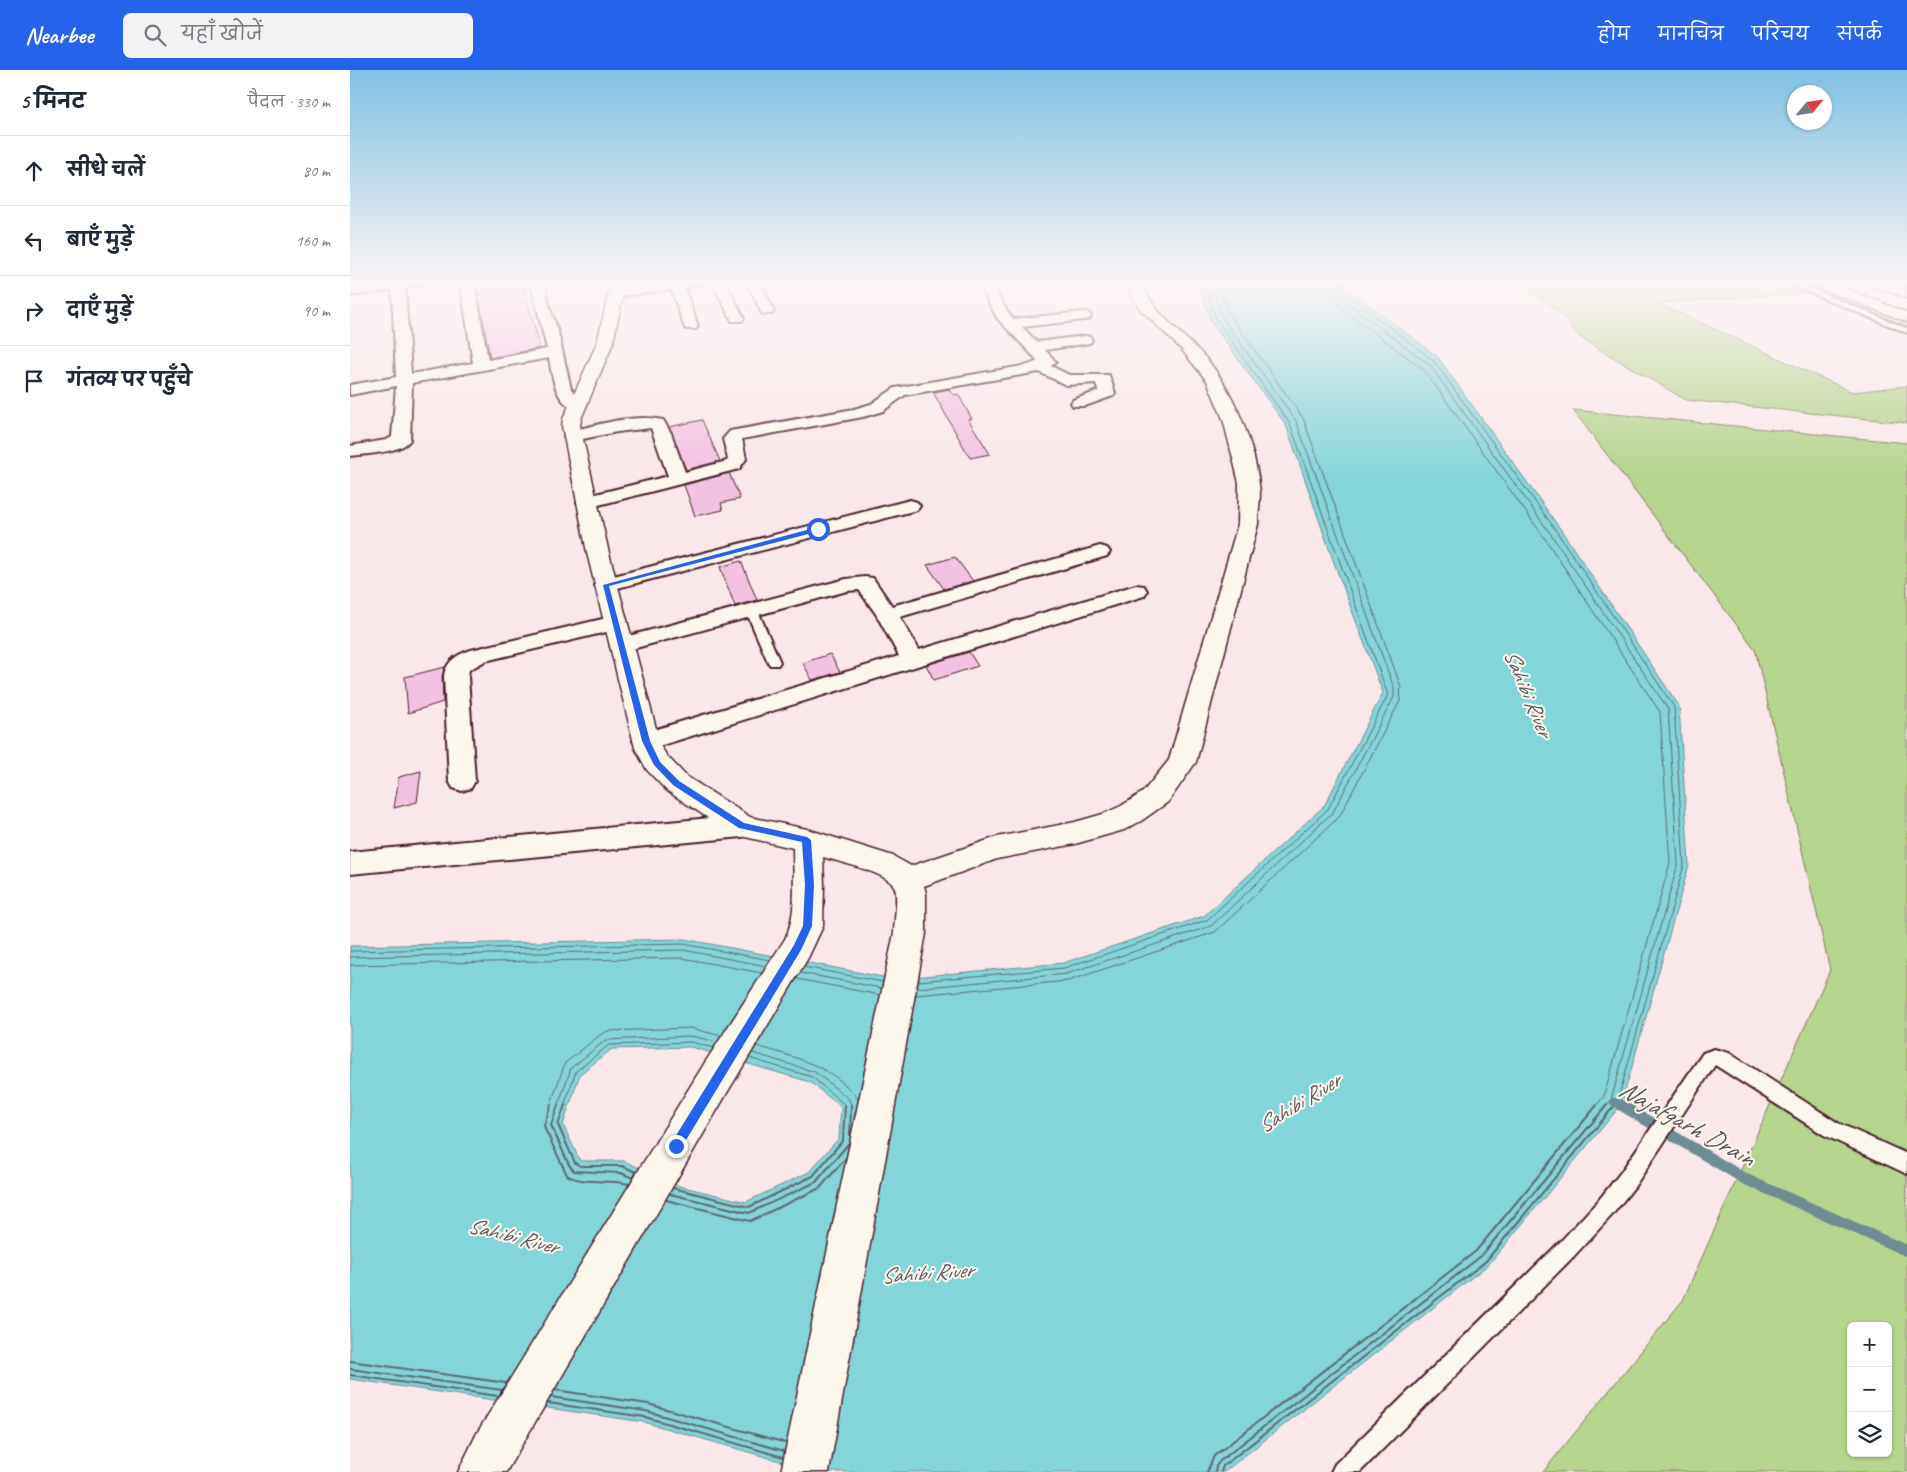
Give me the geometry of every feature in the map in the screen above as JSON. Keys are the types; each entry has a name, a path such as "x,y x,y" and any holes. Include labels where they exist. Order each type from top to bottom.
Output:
{"street":[{"path":"350,451 390,444 401,440 404,380 402,345"},
{"path":"478,345 481,366"},
{"path":"553,345 563,389 578,404"},
{"path":"605,345 572,419 573,436 606,585 646,741 657,763 676,783 742,826"},
{"path":"1034,347 1045,345"},
{"path":"907,880 996,848 1099,827 1121,819 1149,803 1182,762 1248,524 1250,494 1248,477 1226,403 1216,382 1186,345"},
{"path":"587,502 733,465 737,459 732,440 736,435 873,409 880,406 892,394 901,391 1041,367 1048,362 1034,347"},
{"path":"350,390 555,352"},
{"path":"1041,367 1066,380 1103,378 1108,393 1079,403"},
{"path":"573,436 641,423 656,424 665,441 678,479"},
{"path":"606,585 910,506"},
{"path":"886,614 1100,552"},
{"path":"462,781 456,670 462,663 479,655 752,611 846,585 865,583 913,659"},
{"path":"646,741 1136,591"},
{"path":"350,863 742,826 807,840 882,864 896,870 907,880 911,893 910,933 805,1472"},
{"path":"488,1461 717,1076 797,948 807,926 809,885 807,840"}],"lane":[{"path":"752,611 774,662"},
{"path":"1343,1472 1567,1249 1605,1208 1628,1179 1710,1058 1722,1059 1832,1129 1907,1164"}],"green space":[{"path":"1593,345 1750,345 1852,392 1907,386 1907,423 1686,400"},
{"path":"1573,410 1907,443 1907,1472 1543,1472 1683,1300 1830,970 1755,649"}],"water":[{"name":"Sahibi River","path":"1228,345 1423,345 1437,356 1561,530 1679,706 1689,865 1621,1105 1489,1264 1224,1472 818,1472 644,1422 350,1379 350,946 684,939 893,979 1063,963 1204,916 1324,806 1383,693 1333,560 1286,425","holes":["691,1047 810,1082 841,1107 839,1138 809,1172 746,1202 679,1186 624,1161 580,1161 563,1125 580,1074 612,1049"]}],"building":[{"path":"488,345 539,345 540,348 490,358"},
{"path":"949,389 953,395 958,394 972,419 968,419 990,454 970,458 933,392"},
{"path":"702,420 720,461 686,470 669,427"},
{"path":"729,473 740,499 721,503 723,510 695,516 684,485"},
{"path":"955,557 973,581 944,589 927,565"},
{"path":"741,561 757,600 735,606 720,567"},
{"path":"969,652 978,666 934,680 926,665"},
{"path":"830,654 840,672 812,680 803,663"},
{"path":"445,667 442,676 443,702 408,713 405,677"},
{"path":"421,771 417,802 394,808 399,777"}],"waterway":[{"name":"Najafgarh Drain","path":"1614,1102 1622,1105"},
{"name":"Najafgarh Drain","path":"1622,1105 1745,1179 1907,1251"}],"route":[{"path":"676,1146 717,1076 797,948 807,926 809,885 807,840 742,826 676,783 657,763 648,748 606,585 818,529"}]}
